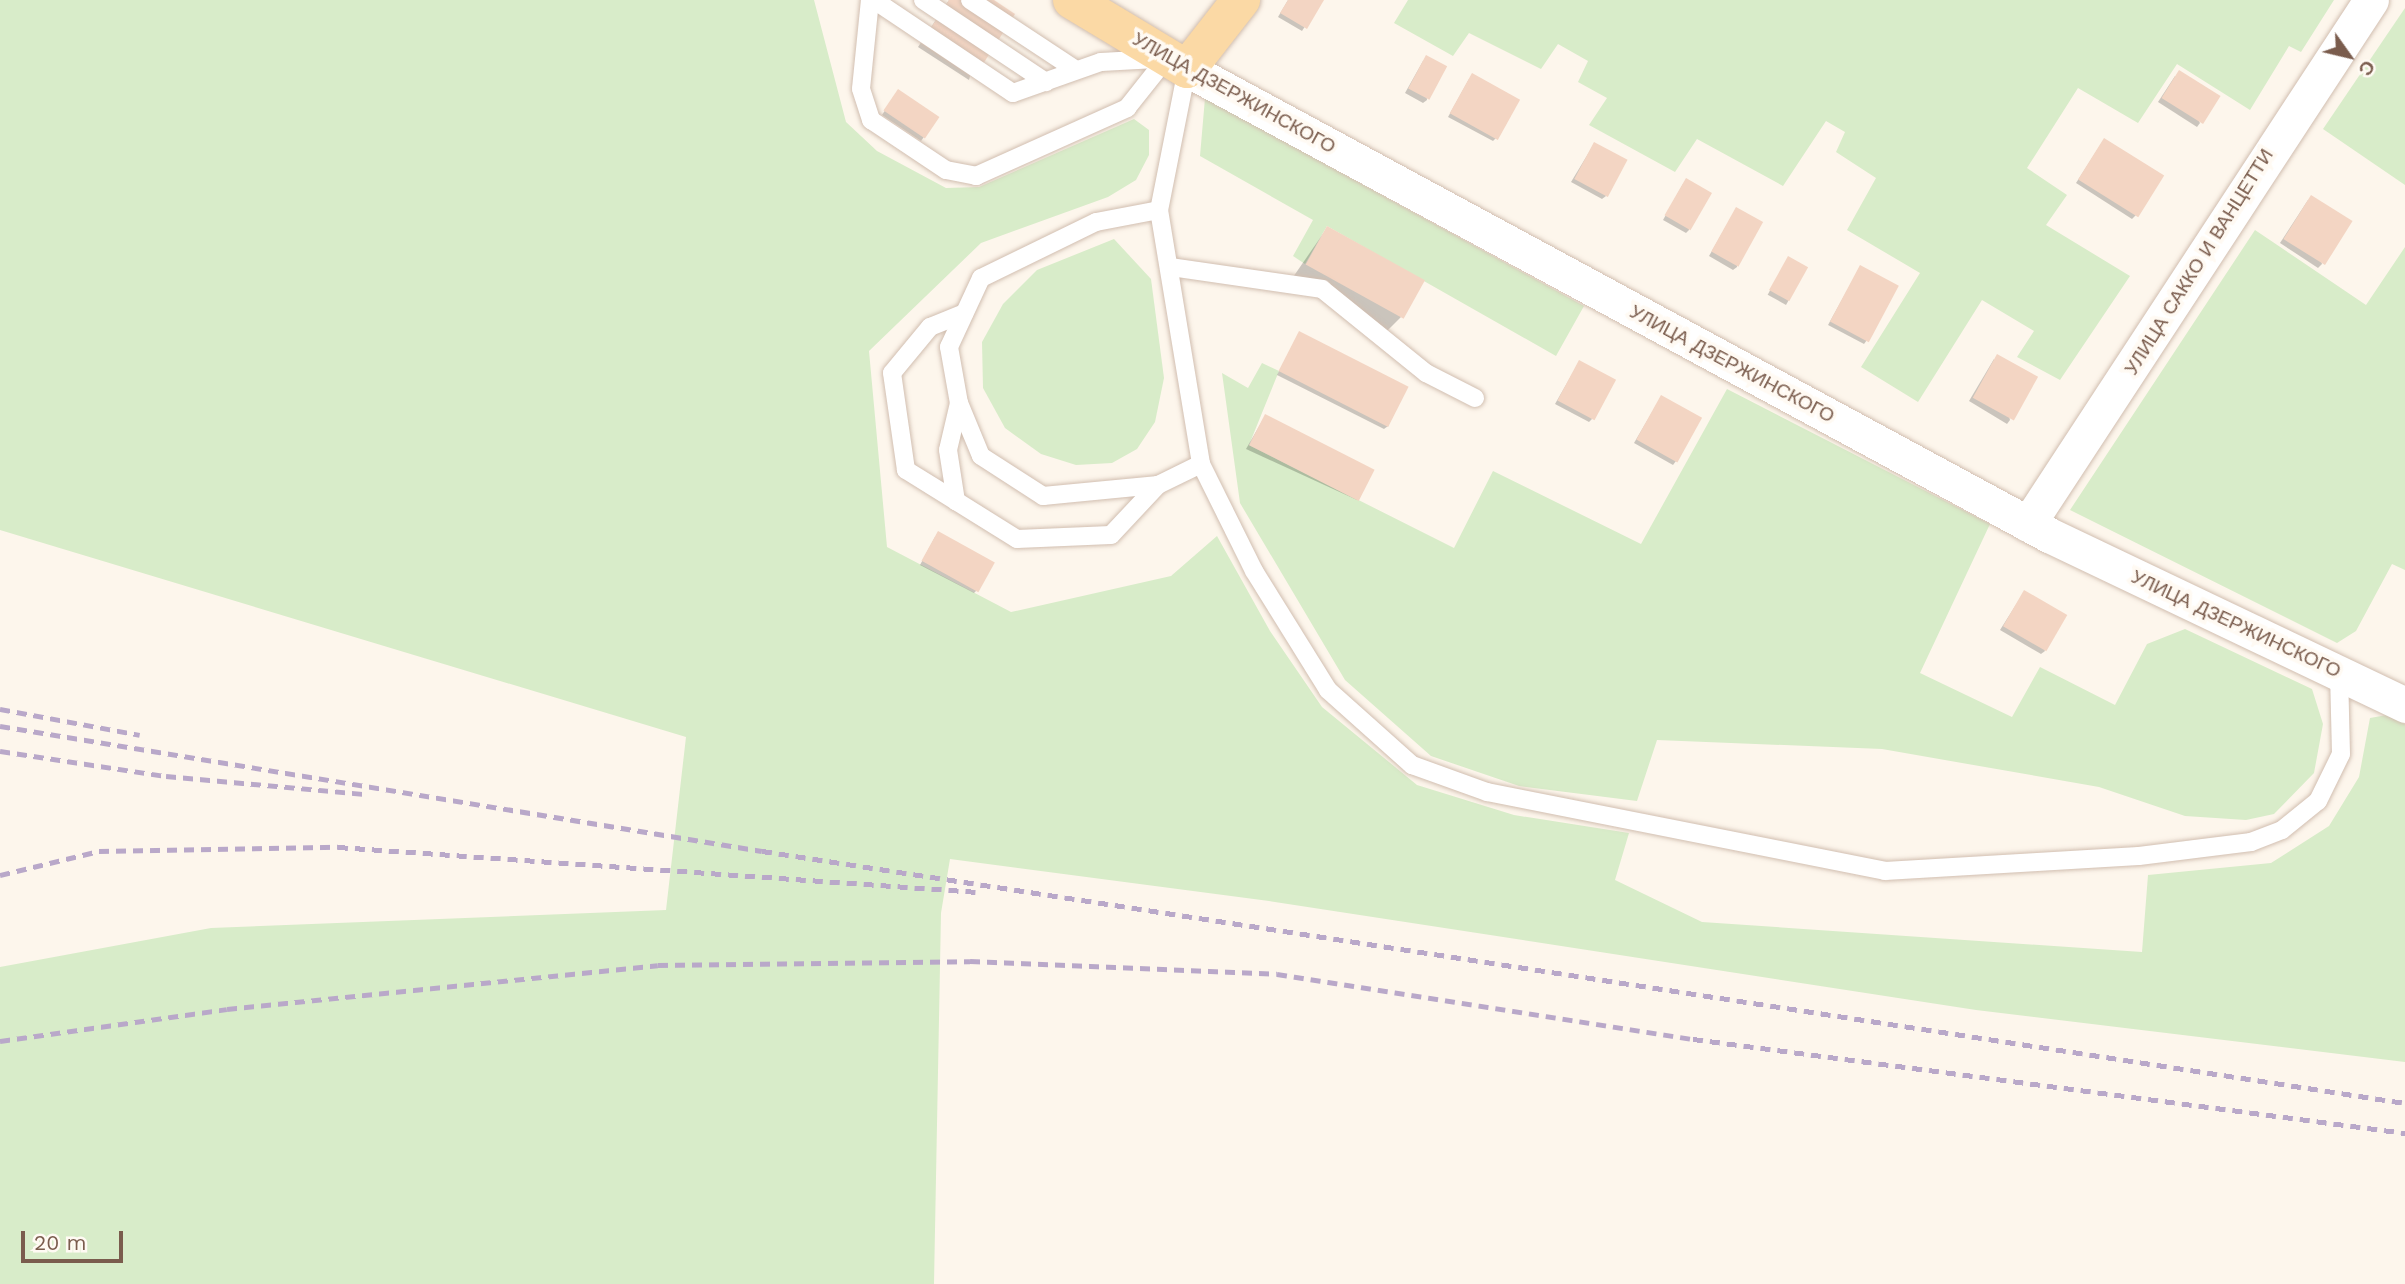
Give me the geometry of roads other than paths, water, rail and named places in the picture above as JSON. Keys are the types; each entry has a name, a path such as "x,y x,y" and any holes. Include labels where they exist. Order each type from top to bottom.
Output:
{"main road":[{"name":"УЛИЦА ДЗЕРЖИНСКОГО","path":"1072,0 1177,64"},
{"path":"1177,64 1241,0"}],"street":[{"name":"УЛИЦА САККО И ВАНЦЕТТИ","path":"2028,524 2371,0"},
{"name":"УЛИЦА ДЗЕРЖИНСКОГО","path":"1177,64 2028,524 2405,705"}],"lane":[{"path":"872,0 1013,93 1076,70 1177,64 1127,108 976,176 946,170 871,120 861,89 872,0"},
{"path":"923,0 1046,82"},
{"path":"970,0 1076,70"},
{"path":"1177,64 1159,210 1201,464 1254,571 1328,690 1412,765 1488,792 1817,860 1885,871 2139,856 2251,842 2282,830 2318,801 2341,754 2339,673"},
{"path":"1159,210 1096,222 981,278 949,347 959,403 981,456 1044,496 1158,485 1201,464"},
{"path":"1170,267 1322,289 1426,373 1475,398"},
{"path":"964,313 930,327 892,373 906,470 1017,539 1111,535 1158,485"},
{"path":"956,501 948,450 959,403"}],"railway":[{"path":"0,709 140,735"},
{"path":"0,726 762,851 2405,1103"},
{"path":"0,751 166,776 365,794"},
{"path":"0,875 99,851 338,847 978,892"},
{"path":"0,1041 227,1009 658,965 970,961 1277,974 1693,1039 2405,1133"}]}
